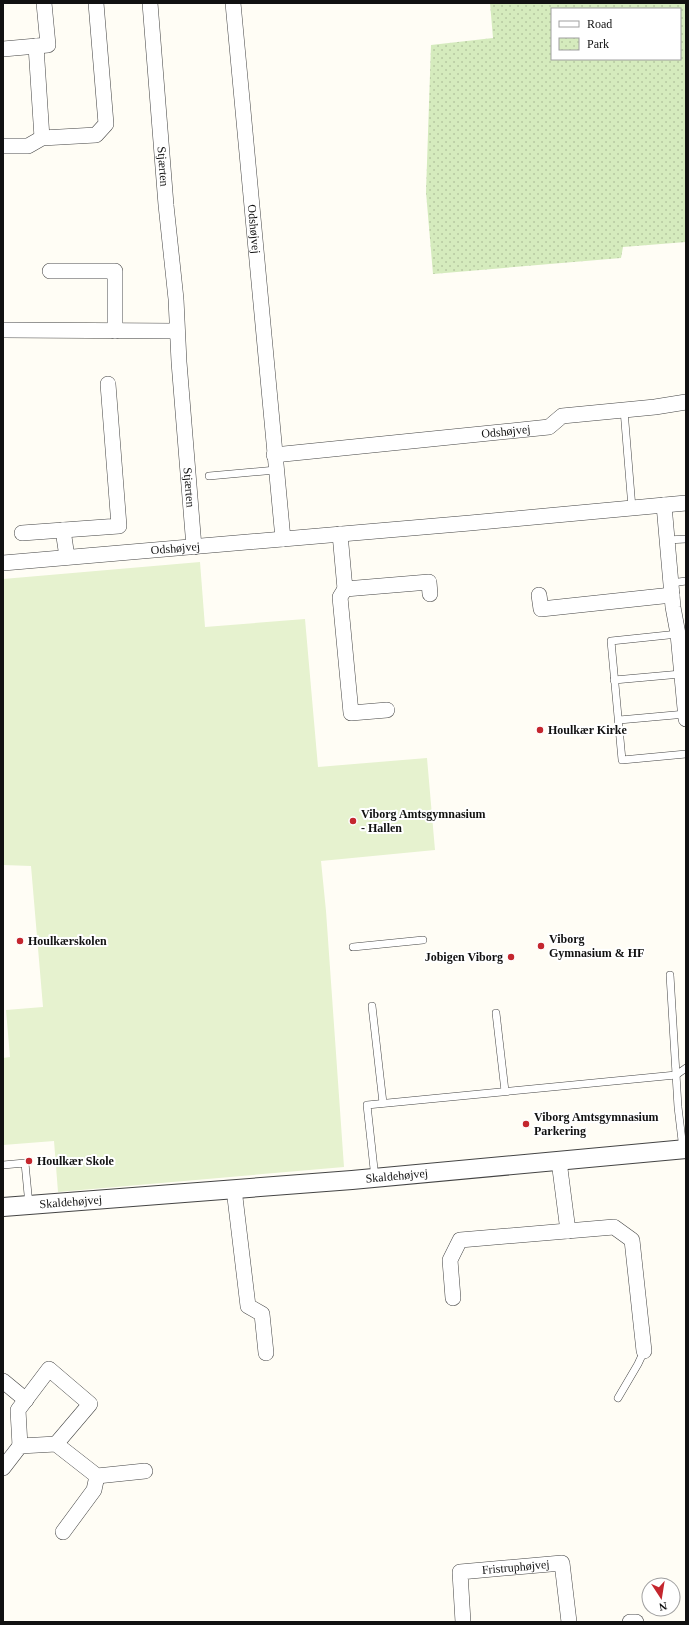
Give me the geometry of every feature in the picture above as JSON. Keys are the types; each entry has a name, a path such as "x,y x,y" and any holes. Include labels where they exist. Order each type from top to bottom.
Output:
{"street":[{"path":"3,49 48,45 44,3"},
{"path":"3,146 28,146 42,138 96,135 106,124 96,3"},
{"name":"Stjærten","path":"150,3 166,205 176,299 177,331 194,547"},
{"name":"Odshøjvej","path":"233,3 283,539"},
{"path":"36,46 42,138"},
{"path":"50,271 115,271 115,331"},
{"path":"3,330 177,331"},
{"path":"22,533 119,526 108,384"},
{"name":"Odshøjvej","path":"274,455 549,427 562,416 686,402"},
{"name":"Odshøjvej","path":"3,564 686,503"},
{"path":"664,505 671,589 678,634 686,719"},
{"path":"63,530 67,558"},
{"path":"340,534 345,589 340,597 351,713 387,710"},
{"path":"345,589 429,582 430,594"},
{"path":"539,595 540,609 671,589"},
{"name":"Skaldehøjvej","path":"3,1207 375,1178 684,1149"},
{"path":"559,1161 568,1232"},
{"path":"234,1189 248,1306 262,1314 266,1353"},
{"path":"453,1298 450,1260 460,1240 614,1227 632,1240 644,1351"},
{"path":"3,1468 20,1446 18,1410 49,1369 90,1404 56,1444"},
{"path":"3,1381 26,1400"},
{"path":"20,1446 56,1444 97,1476 145,1471"},
{"path":"62,1532 94,1490 97,1476"},
{"name":"Fristruphøjvej","path":"463,1622 460,1572 562,1563 570,1622"},
{"path":"630,1622 636,1622"}],"lane":[{"path":"624,410 632,508"},
{"path":"209,476 276,470"},
{"path":"667,540 686,539"},
{"path":"671,589 686,581"},
{"path":"678,634 611,641 622,760 686,754"},
{"path":"614,680 681,674"},
{"path":"619,720 686,714"},
{"path":"353,947 423,940"},
{"name":"Skaldehøjvej","path":"670,975 676,1075 682,1106 684,1149"},
{"path":"372,1006 383,1103"},
{"path":"496,1013 505,1091"},
{"path":"375,1178 367,1105 676,1075 686,1068"},
{"path":"3,1165 25,1163 29,1205"},
{"path":"618,1398 644,1351"}],"green space":[{"path":"490,3 686,3 686,242 623,247 621,258 433,274 426,192 431,45 493,38"},
{"path":"200,562 205,627 305,619 318,767 427,758 435,850 321,861 326,911 344,1167 58,1192 54,1141 3,1145 3,1058 10,1057 6,1010 43,1007 31,866 3,865 3,579"}],"place":[{"name":"Houlkær Kirke","path":"540,730"},
{"name":"Viborg Amtsgymnasium - Hallen","path":"353,821"},
{"name":"Houlkærskolen","path":"20,941"},
{"name":"Viborg Gymnasium & HF","path":"541,946"},
{"name":"Jobigen Viborg","path":"511,957"},
{"name":"Viborg Amtsgymnasium Parkering","path":"526,1124"},
{"name":"Houlkær Skole","path":"29,1161"}]}
